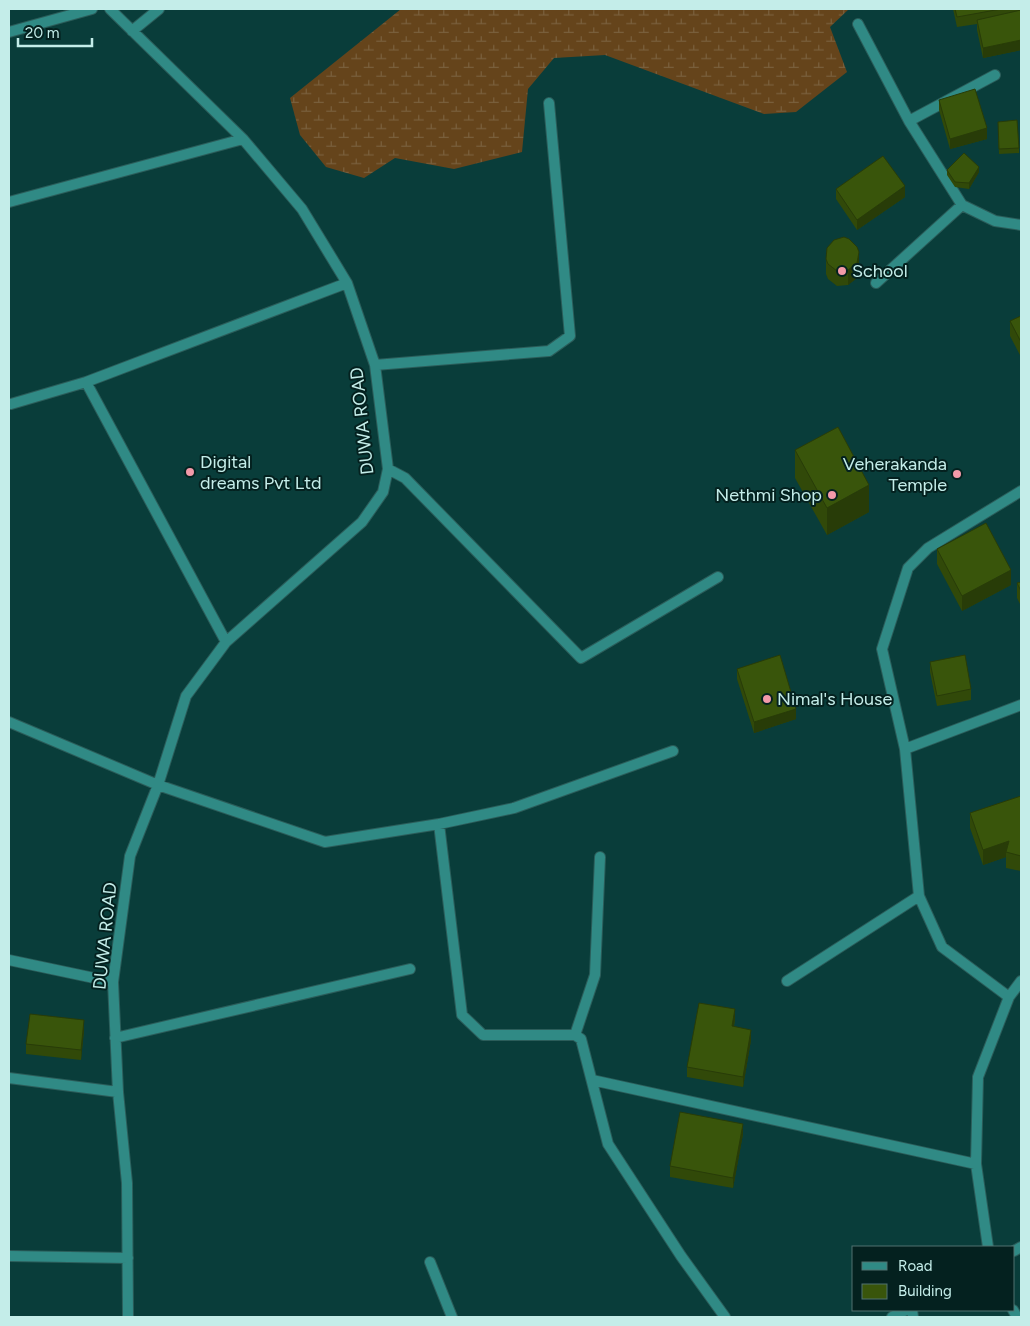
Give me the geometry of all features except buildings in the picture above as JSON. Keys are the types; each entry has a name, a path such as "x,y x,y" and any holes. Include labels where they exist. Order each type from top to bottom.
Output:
{"street":[{"path":"9,32 92,9"},
{"name":"DUWA ROAD","path":"110,9 243,139 302,209 347,283 375,366 388,469 383,492 362,522 226,642 186,696 158,785 130,856 113,982 118,1092 127,1183 128,1317"},
{"path":"132,31 159,9"},
{"path":"858,24 909,122 962,205 995,221 1021,225"},
{"path":"909,122 995,75"},
{"path":"375,366 548,351 570,336 549,103"},
{"path":"9,202 243,139"},
{"path":"876,284 962,205"},
{"path":"11,404 86,382 347,283"},
{"path":"86,382 226,642"},
{"path":"388,469 405,478 582,658 718,577"},
{"path":"1009,997 942,947 919,896 905,749 882,648 908,568 928,548 1021,491"},
{"path":"905,749 1021,705"},
{"path":"9,722 158,785 324,842 439,824 514,808 673,751"},
{"path":"439,824 462,1015 483,1035 575,1035 581,1039 608,1144 676,1248 725,1317"},
{"path":"575,1035 595,975 600,857"},
{"path":"787,981 919,896"},
{"path":"9,960 113,982"},
{"path":"115,1038 410,969"},
{"path":"988,1246 976,1164 978,1077 1009,997 1021,982"},
{"path":"9,1078 118,1092"},
{"path":"592,1080 976,1164"},
{"path":"9,1256 128,1258"},
{"path":"430,1262 452,1317"},
{"path":"892,1317 904,1311"}],"green space":[{"path":"401,9 849,9 830,27 847,72 796,112 764,114 605,55 554,58 528,89 522,152 454,169 395,158 364,178 326,167 300,135 290,98"}],"place":[{"name":"School","path":"842,271"},
{"name":"Digital dreams Pvt Ltd","path":"190,472"},
{"name":"Veherakanda Temple","path":"957,474"},
{"name":"Nethmi Shop","path":"832,495"},
{"name":"Nimal's House","path":"767,699"}]}
